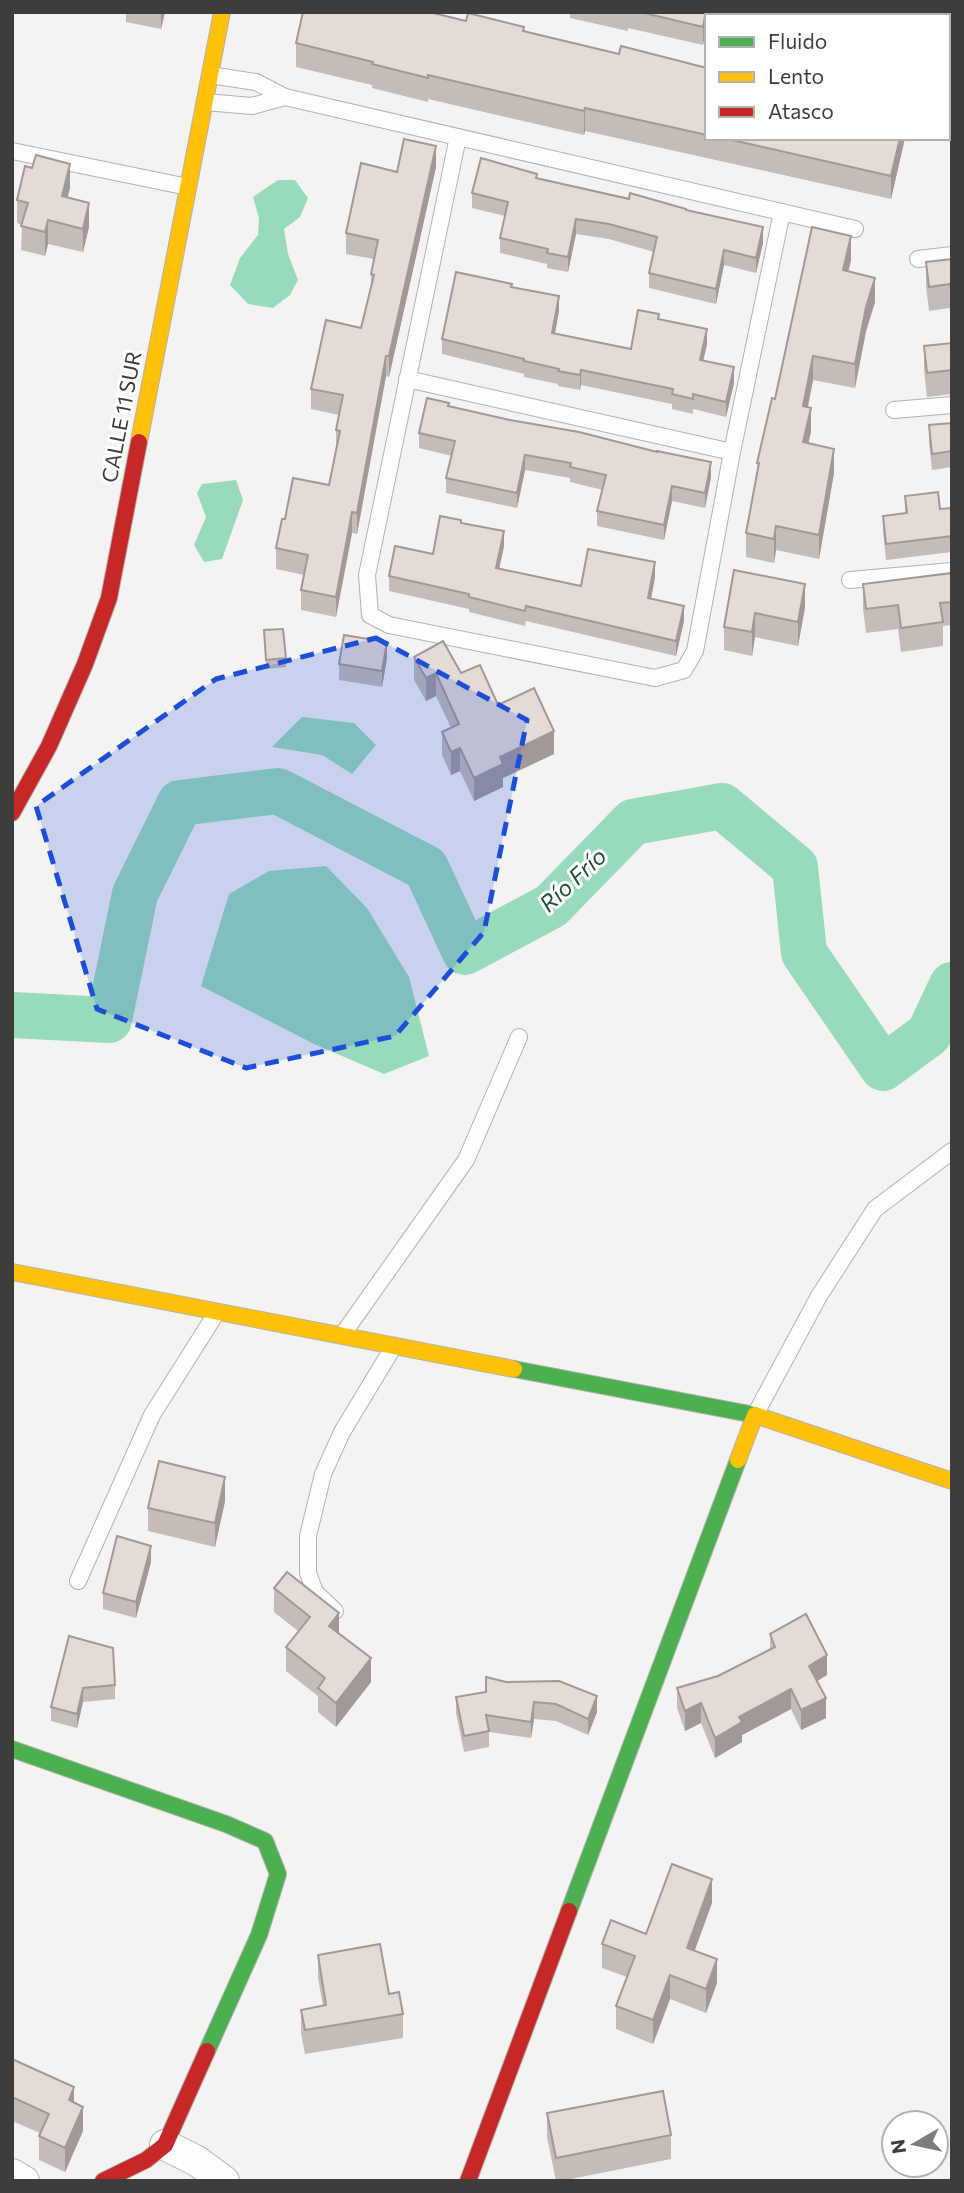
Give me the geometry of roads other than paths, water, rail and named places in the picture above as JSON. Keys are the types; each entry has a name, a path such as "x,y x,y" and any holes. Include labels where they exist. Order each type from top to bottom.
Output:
{"street":[{"name":"CALLE 11 SUR","path":"12,813 49,746 85,664 109,598 222,12"},
{"path":"12,1272 755,1415 952,1482"},
{"path":"468,2181 755,1415"},
{"path":"12,1749 226,1824 265,1841 278,1874 259,1935 165,2145 146,2160 103,2181"},
{"path":"165,2145 197,2161 224,2181"},
{"path":"12,2174 24,2181"}],"lane":[{"path":"210,75 256,82 285,97 855,229"},
{"path":"205,102 252,106 285,97"},
{"path":"458,137 367,575 370,615 389,625 655,678 684,670 695,651 732,452 782,212"},
{"path":"12,151 188,187"},
{"path":"918,259 952,256"},
{"path":"407,379 732,452"},
{"path":"894,410 952,405"},
{"path":"850,580 952,571"},
{"path":"341,1336 466,1160 519,1037"},
{"path":"755,1415 819,1296 875,1209 952,1151"},
{"path":"78,1581 152,1415 217,1312"},
{"path":"335,1611 315,1592 308,1573 308,1536 323,1474 342,1432 394,1346"}],"waterway":[{"name":"Río Frío","path":"12,1015 109,1020 135,894 180,803 278,791 426,868 465,952 551,906 633,822 722,806 795,867 804,953 883,1068 929,1034 952,985"}]}
